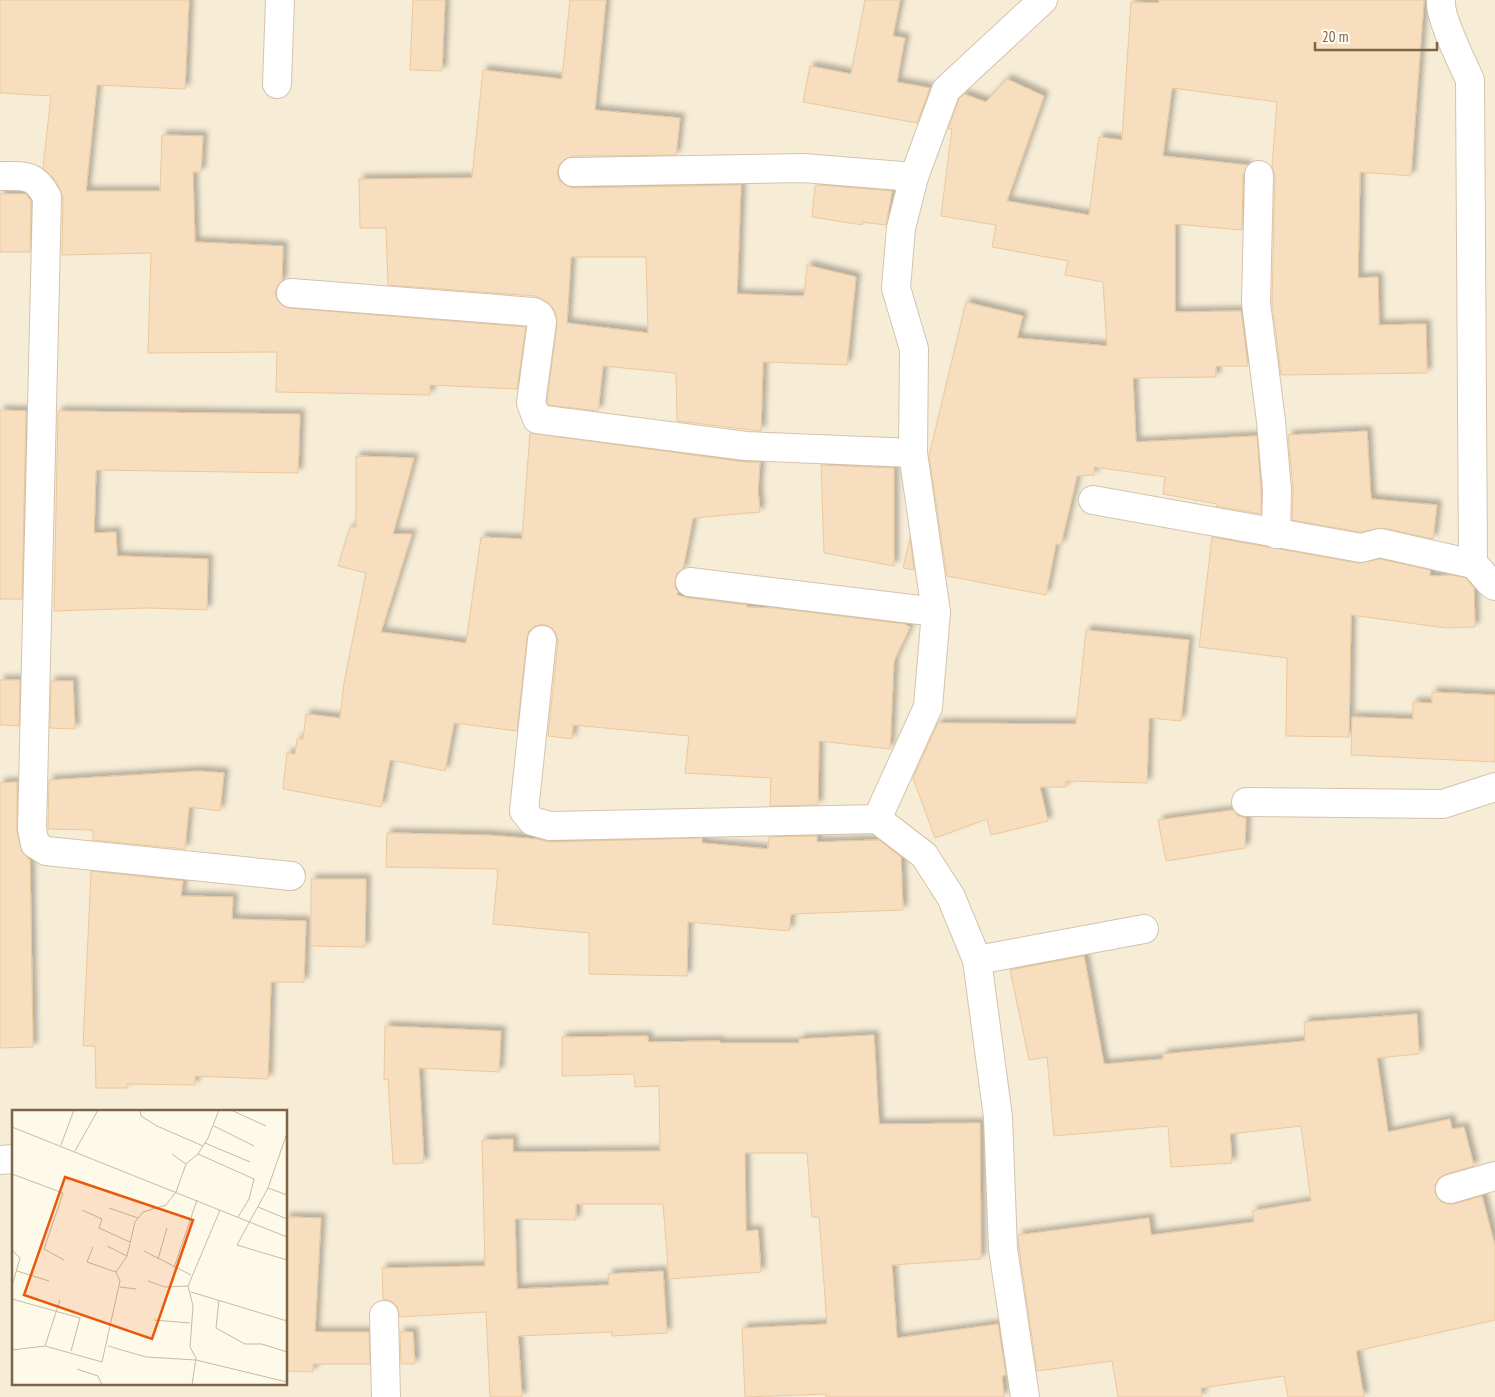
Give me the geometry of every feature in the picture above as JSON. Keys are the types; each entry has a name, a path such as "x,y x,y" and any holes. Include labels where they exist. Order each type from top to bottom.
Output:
{"street":[{"path":"277,84 280,0"},
{"path":"876,819 928,708 936,612 913,453 914,349 896,288 901,228 914,178 946,90 1043,0"},
{"path":"1441,0 1440,7 1444,20 1470,80 1473,564"},
{"path":"572,172 803,168 914,178"},
{"path":"1259,175 1256,303 1272,421 1277,490 1276,534"},
{"path":"0,176 25,176 39,183 47,196 32,829 35,844 46,851 291,876"},
{"path":"291,293 534,312 540,316 542,322 532,403 537,419 746,446 913,453"},
{"path":"1093,500 1361,548 1380,543 1473,564 1495,586"},
{"path":"690,582 936,612"},
{"path":"542,640 524,811 532,821 550,826 876,819 924,855 951,897 976,960 998,1117 1003,1249 1025,1397"},
{"path":"1246,802 1444,804 1495,787"},
{"path":"976,960 1144,929"},
{"path":"1450,1189 1495,1176"},
{"path":"384,1315 386,1397"}],"shaded area":[{"path":"0,0 1495,0 1495,1397 0,1397"}],"building":[{"path":"0,0 189,0 185,89 97,85 86,191 160,191 162,135 203,136 201,172 193,172 195,242 283,246 282,281 275,292 277,300 283,306 289,308 526,327 517,389 430,385 430,395 276,392 277,352 148,353 151,253 62,255 63,197 56,181 43,168 51,96 0,93"},
{"path":"413,0 445,0 442,71 410,70"},
{"path":"570,0 606,0 595,110 680,118 676,155 572,156 565,159 559,165 557,173 559,180 573,188 741,185 737,294 804,296 807,265 856,277 847,365 763,362 761,431 677,421 676,373 603,366 598,411 548,405 557,324 555,311 549,303 535,296 388,285 386,228 360,228 359,179 472,178 483,70 562,79","holes":["571,257 646,257 648,333 567,323"]},
{"path":"865,0 900,0 893,36 905,38 897,82 930,88 917,123 803,102 810,66 851,74"},
{"path":"1159,0 1424,0 1411,176 1360,172 1358,278 1378,277 1379,325 1426,324 1427,373 1281,375 1272,302 1275,175 1272,167 1277,102 1172,88 1163,156 1248,165 1243,175 1242,230 1175,224 1175,312 1241,311 1248,366 1216,366 1216,377 1133,378 1136,442 1257,436 1261,514 1163,494 1165,477 1094,467 1094,475 1077,476 1061,545 1056,544 1046,595 947,576 929,456 966,302 1023,316 1017,338 1107,346 1103,282 1065,275 1068,261 992,247 996,225 941,216 952,129 948,129 959,99 964,94 986,102 1007,79 1044,96 1007,201 1089,215 1099,137 1122,140 1131,2 1159,3"},
{"path":"815,186 892,191 886,225 862,222 862,225 812,217"},
{"path":"0,194 26,194 31,201 30,252 0,252"},
{"path":"0,410 26,411 22,599 0,599"},
{"path":"58,411 300,414 298,473 96,470 94,533 116,532 117,556 208,559 207,610 148,608 54,611"},
{"path":"1367,431 1371,499 1437,505 1433,539 1383,528 1360,532 1292,520 1293,489 1288,435"},
{"path":"530,433 744,462 760,462 758,490 760,512 693,518 683,569 677,573 675,580 675,588 678,591 677,595 747,605 747,607 773,608 905,624 910,627 894,661 890,749 819,741 818,805 770,806 771,778 685,773 689,736 573,725 572,739 548,736 558,641 556,633 552,628 543,624 535,626 529,631 527,638 517,731 454,723 445,771 390,760 381,807 283,789 287,753 295,754 297,739 303,739 306,714 340,718 344,683 366,573 338,566 350,527 356,527 356,456 414,458 393,534 412,534 381,632 466,643 481,537 522,539"},
{"path":"821,465 894,468 894,566 824,553"},
{"path":"1212,537 1358,563 1380,559 1430,570 1430,576 1451,575 1466,578 1474,588 1475,627 1446,628 1351,615 1349,737 1286,736 1287,658 1199,647"},
{"path":"910,538 914,570 903,568"},
{"path":"1086,630 1189,640 1181,721 1149,718 1147,783 1066,781 1066,787 1040,787 1048,821 991,835 987,819 935,838 913,778 938,723 1076,724"},
{"path":"0,680 20,680 19,726 0,725"},
{"path":"51,681 73,681 75,729 50,728"},
{"path":"1432,692 1495,695 1495,762 1351,755 1352,717 1413,719 1413,702 1432,703"},
{"path":"199,771 224,773 220,811 189,807 185,849 93,840 93,830 48,829 49,780"},
{"path":"17,782 17,832 22,852 30,860 33,1047 0,1048 0,783"},
{"path":"1233,810 1238,816 1246,818 1245,848 1166,861 1158,820"},
{"path":"387,833 487,835 537,839 550,842 702,838 702,843 768,849 769,837 817,836 817,842 879,840 901,857 903,910 791,914 789,931 688,922 687,976 589,974 589,933 493,924 498,869 386,867"},
{"path":"91,871 183,881 181,896 233,897 232,919 306,921 304,982 271,982 268,1079 195,1076 195,1085 127,1084 127,1088 96,1088 95,1046 83,1046"},
{"path":"311,879 366,879 365,947 311,946"},
{"path":"1084,956 1104,1064 1163,1059 1163,1054 1305,1041 1304,1022 1417,1014 1419,1054 1377,1058 1388,1132 1450,1119 1452,1129 1464,1127 1474,1166 1446,1174 1439,1178 1435,1185 1435,1193 1440,1201 1447,1204 1454,1204 1482,1196 1495,1246 1495,1320 1356,1351 1364,1397 1288,1397 1284,1376 1201,1388 1202,1397 1118,1397 1112,1361 1037,1371 1018,1235 1149,1218 1151,1235 1254,1222 1252,1211 1311,1201 1301,1126 1230,1134 1232,1163 1171,1167 1168,1126 1054,1136 1047,1057 1029,1060 1010,970"},
{"path":"385,1026 501,1031 499,1072 419,1068 424,1163 393,1164 388,1079 384,1080"},
{"path":"874,1035 879,1124 980,1123 981,1259 892,1265 897,1338 998,1324 1006,1375 1002,1376 1004,1397 826,1397 826,1394 745,1397 742,1328 827,1324 819,1217 812,1217 807,1153 745,1153 746,1231 758,1230 761,1272 669,1279 663,1204 576,1204 576,1220 515,1219 517,1289 609,1285 608,1274 663,1271 667,1333 612,1336 612,1332 518,1336 522,1397 490,1397 486,1312 400,1317 397,1306 391,1301 383,1299 382,1268 485,1266 482,1140 513,1139 513,1152 660,1151 659,1086 635,1087 634,1074 562,1076 562,1037 648,1036 648,1042 799,1043 799,1039"},
{"path":"288,1217 321,1218 315,1332 369,1332 370,1364 313,1364 313,1372 288,1371"},
{"path":"400,1332 413,1332 415,1364 401,1364"}]}
